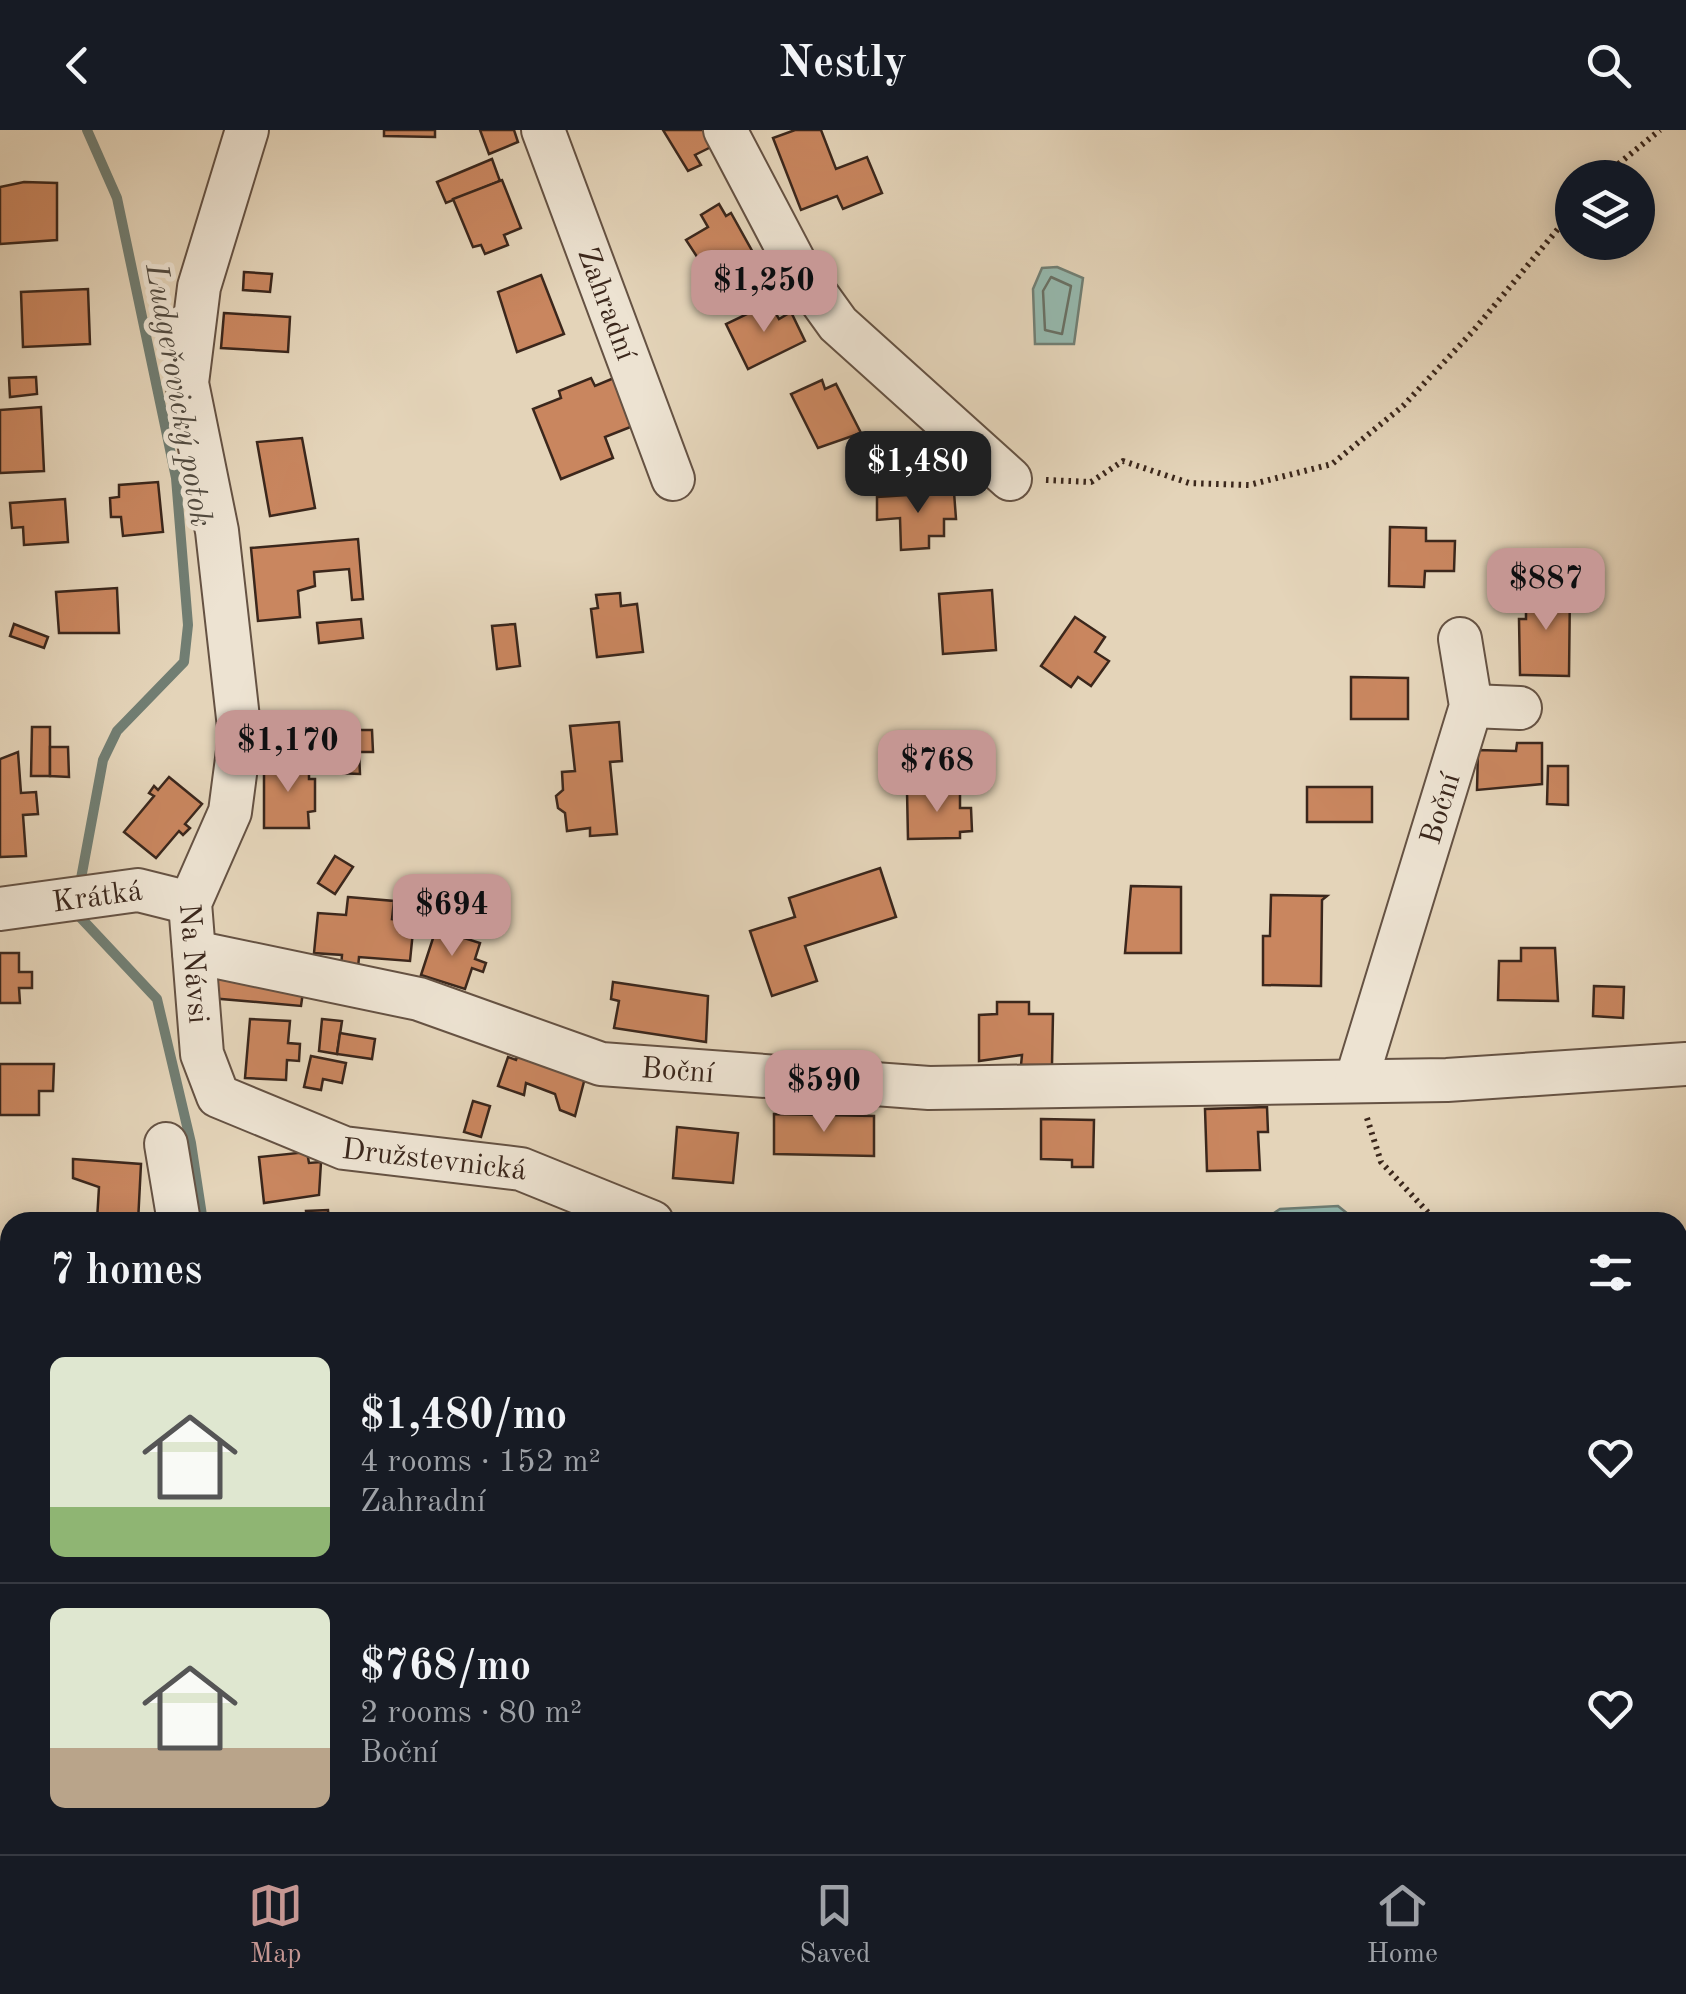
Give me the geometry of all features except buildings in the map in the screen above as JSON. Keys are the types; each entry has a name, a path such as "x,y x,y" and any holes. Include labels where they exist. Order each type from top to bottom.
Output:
{"street":[{"name":"Na Návsi","path":"218,1096 202,1054 190,903 230,812 240,736 217,531 187,383 199,287 247,130"},
{"name":"Zahradní","path":"543,130 674,479"},
{"path":"725,130 815,296 838,324 1010,479"},
{"name":"Boční","path":"1356,1081 1471,706 1460,639"},
{"path":"1471,706 1520,708"},
{"name":"Krátká","path":"0,908 138,890 190,903"},
{"name":"Boční","path":"194,952 419,1000 602,1064 929,1088 1447,1080 1686,1064"},
{"name":"Družstevnická","path":"218,1096 344,1148 521,1169 627,1212"},
{"path":"166,1144 177,1212"}],"path":[{"path":"1624,160 1660,130"},
{"path":"1010,479 1091,482 1123,461 1189,483 1249,485 1332,464 1403,406 1474,330 1555,232"},
{"path":"1356,1081 1381,1162 1428,1212"}],"water":[{"path":"1057,267 1083,278 1074,344 1035,344 1033,289 1042,268"},
{"path":"1338,1206 1346,1212 1276,1212"}],"waterway":[{"name":"Ludgeřovický potok","path":"80,884 103,760 117,731 184,662 188,625 176,478 117,198 87,130"},
{"name":"Ludgeřovický potok","path":"79,916 157,999 191,1143 201,1212"}]}
